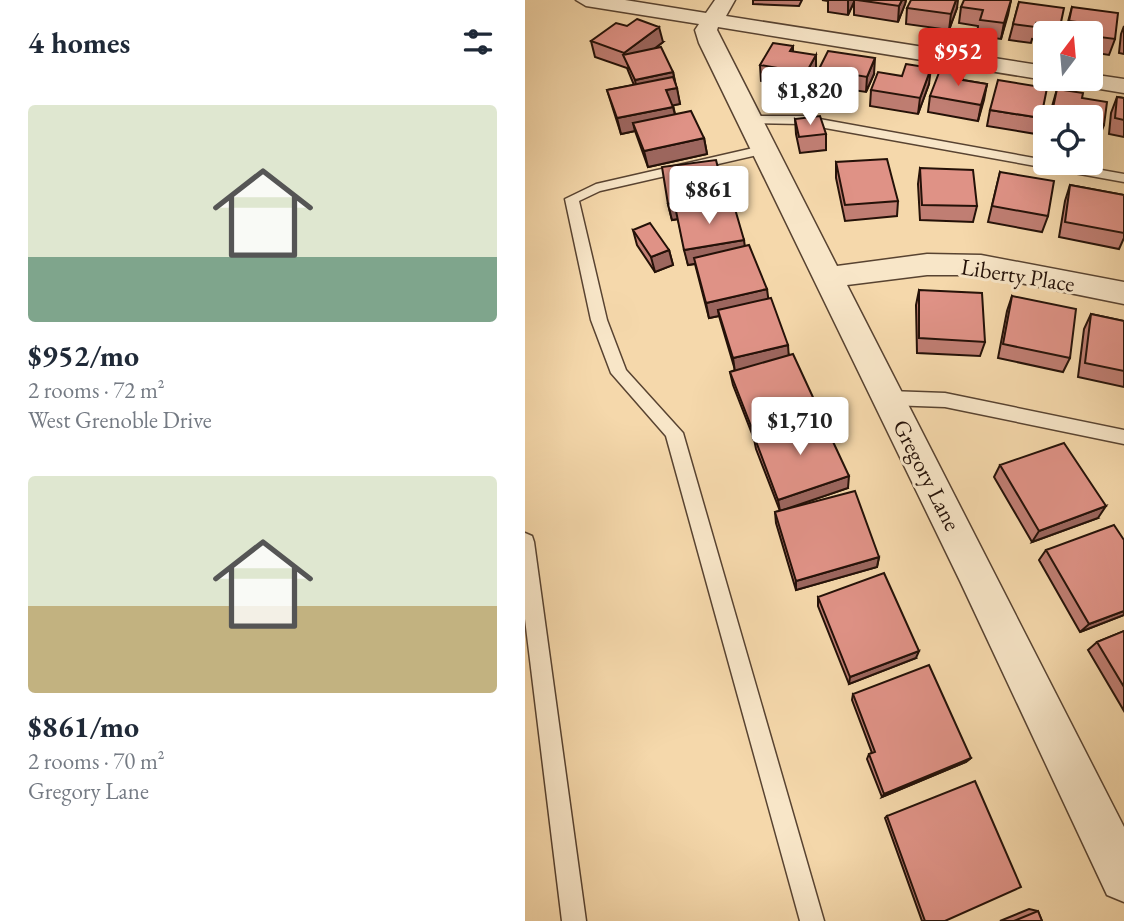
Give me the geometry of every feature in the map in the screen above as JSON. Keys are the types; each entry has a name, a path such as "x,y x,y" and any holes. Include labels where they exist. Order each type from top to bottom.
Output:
{"street":[{"path":"586,0 718,10 1033,71"},
{"name":"Gregory Lane","path":"718,10 706,30 710,43 889,398 1124,878"},
{"path":"1103,83 1124,86"},
{"name":"Liberty Place","path":"828,278 897,266 960,264 985,266 1124,293"}],"lane":[{"path":"747,119 803,120 1124,178"},
{"path":"762,150 596,188 572,200 599,320 619,373 674,433 812,921"},
{"path":"889,398 945,400 1124,438"},
{"path":"525,542 574,921"}],"building":[{"path":"857,0 902,0 899,6"},
{"path":"911,0 956,0 951,14 907,8"},
{"path":"964,0 1011,0 1004,23 980,20 983,10 961,7"},
{"path":"1019,2 1064,8 1061,21 1033,21 1033,27 1013,24"},
{"path":"1072,7 1118,13 1115,39 1103,38 1103,21 1069,21"},
{"path":"637,19 659,27 624,53 591,41 616,23 627,26"},
{"path":"773,43 793,46 790,51 816,55 806,73 760,65"},
{"path":"661,47 673,72 635,80 623,55"},
{"path":"828,51 875,58 867,77 819,69"},
{"path":"906,64 931,68 920,98 871,90 878,72 902,76"},
{"path":"940,70 964,73 962,80 987,84 981,105 930,96"},
{"path":"673,77 677,88 666,90 673,107 617,118 607,90"},
{"path":"998,80 1033,86 1033,91 1046,91 1044,105 1033,105 1033,117 990,110"},
{"path":"1057,91 1083,93 1082,98 1107,102 1104,125 1103,105 1054,105"},
{"path":"1117,97 1124,98 1124,120 1115,118"},
{"path":"691,111 704,138 644,151 633,123"},
{"path":"820,116 826,134 799,137 795,119"},
{"path":"887,159 898,201 845,205 836,162"},
{"path":"716,160 725,196 668,204 662,167"},
{"path":"920,168 973,170 977,206 922,205"},
{"path":"1000,172 1054,181 1048,216 992,206"},
{"path":"1070,185 1124,195 1124,233 1065,222"},
{"path":"733,202 744,240 684,250 676,211"},
{"path":"650,223 669,250 651,257 633,230"},
{"path":"749,245 767,289 706,303 694,258"},
{"path":"919,290 982,293 985,342 919,338"},
{"path":"1012,296 1076,309 1070,358 1003,344"},
{"path":"771,298 788,345 733,358 718,310"},
{"path":"1091,314 1124,321 1124,371 1085,363"},
{"path":"793,354 817,406 751,426 730,372"},
{"path":"821,416 849,476 778,500 754,436"},
{"path":"1064,443 1106,506 1039,531 1000,465"},
{"path":"855,491 879,557 796,581 775,512"},
{"path":"1114,525 1124,540 1124,611 1089,624 1046,550"},
{"path":"884,573 919,651 850,677 818,597"},
{"path":"1124,631 1124,687 1097,642"},
{"path":"929,665 971,758 884,794 869,754 875,752 853,694"},
{"path":"975,781 1021,887 945,921 925,921 887,816"},
{"path":"1038,911 1042,921 1014,921"}]}
